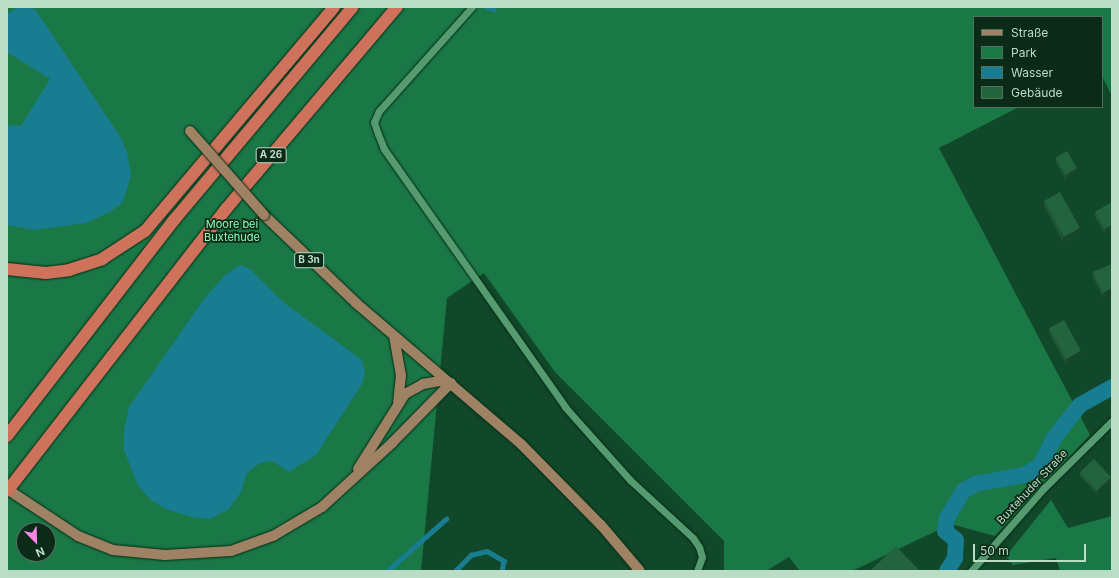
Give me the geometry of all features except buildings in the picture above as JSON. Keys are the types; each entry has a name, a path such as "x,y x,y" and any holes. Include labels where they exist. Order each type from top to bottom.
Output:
{"highway":[{"path":"7,270 46,273 69,270 102,259 145,232 334,7"},
{"name":"A 26","path":"7,436 174,220 353,7"},
{"name":"A 26","path":"8,490 226,209 397,7"}],"main road":[{"name":"B 3n","path":"190,131 264,215 356,303 394,336"},
{"path":"394,336 521,444 602,524 640,571"},
{"path":"394,336 401,375 398,404"},
{"path":"353,478 398,404 416,386 433,382 451,383"},
{"path":"8,490 78,536 103,547 135,553 193,554 232,551 273,536 322,507 392,443 451,383"}],"street":[{"path":"472,7 379,111 374,122 378,134 384,148 566,407 630,480 693,538 699,547 702,557 697,571"},
{"name":"Buxtehuder Straße","path":"971,571 1044,488 1112,421"}],"green space":[{"name":"Moore bei Buxtehude","path":"7,7 1112,7 1112,96 1103,78 1103,16 973,16 973,108 1017,108 939,148 1090,435 995,536 951,524 852,571 800,571 789,557 766,571 724,571 724,541 555,372 484,273 447,298 421,571 7,571"},
{"path":"1051,500 1068,528 1112,516 1112,571 1060,571 1056,558 1013,565 1006,556"}],"water":[{"path":"18,7 35,9 121,138 127,152 131,175 123,202 110,212 86,223 34,230 7,225 7,125 21,126 50,79 7,52 7,14"},
{"path":"240,265 250,269 283,302 362,360 365,372 362,384 316,455 289,472 273,461 260,463 247,473 241,492 229,509 210,519 192,517 166,509 151,500 138,486 124,450 124,430 129,407 204,299 225,275"}],"waterway":[{"path":"487,7 494,9"},
{"path":"947,571 955,558 956,540 945,531 947,518 963,491 975,484 1024,475 1040,466 1054,438 1080,405 1112,387"},
{"path":"387,571 446,519"},
{"path":"455,571 471,555 487,551 504,561 502,571"}]}
